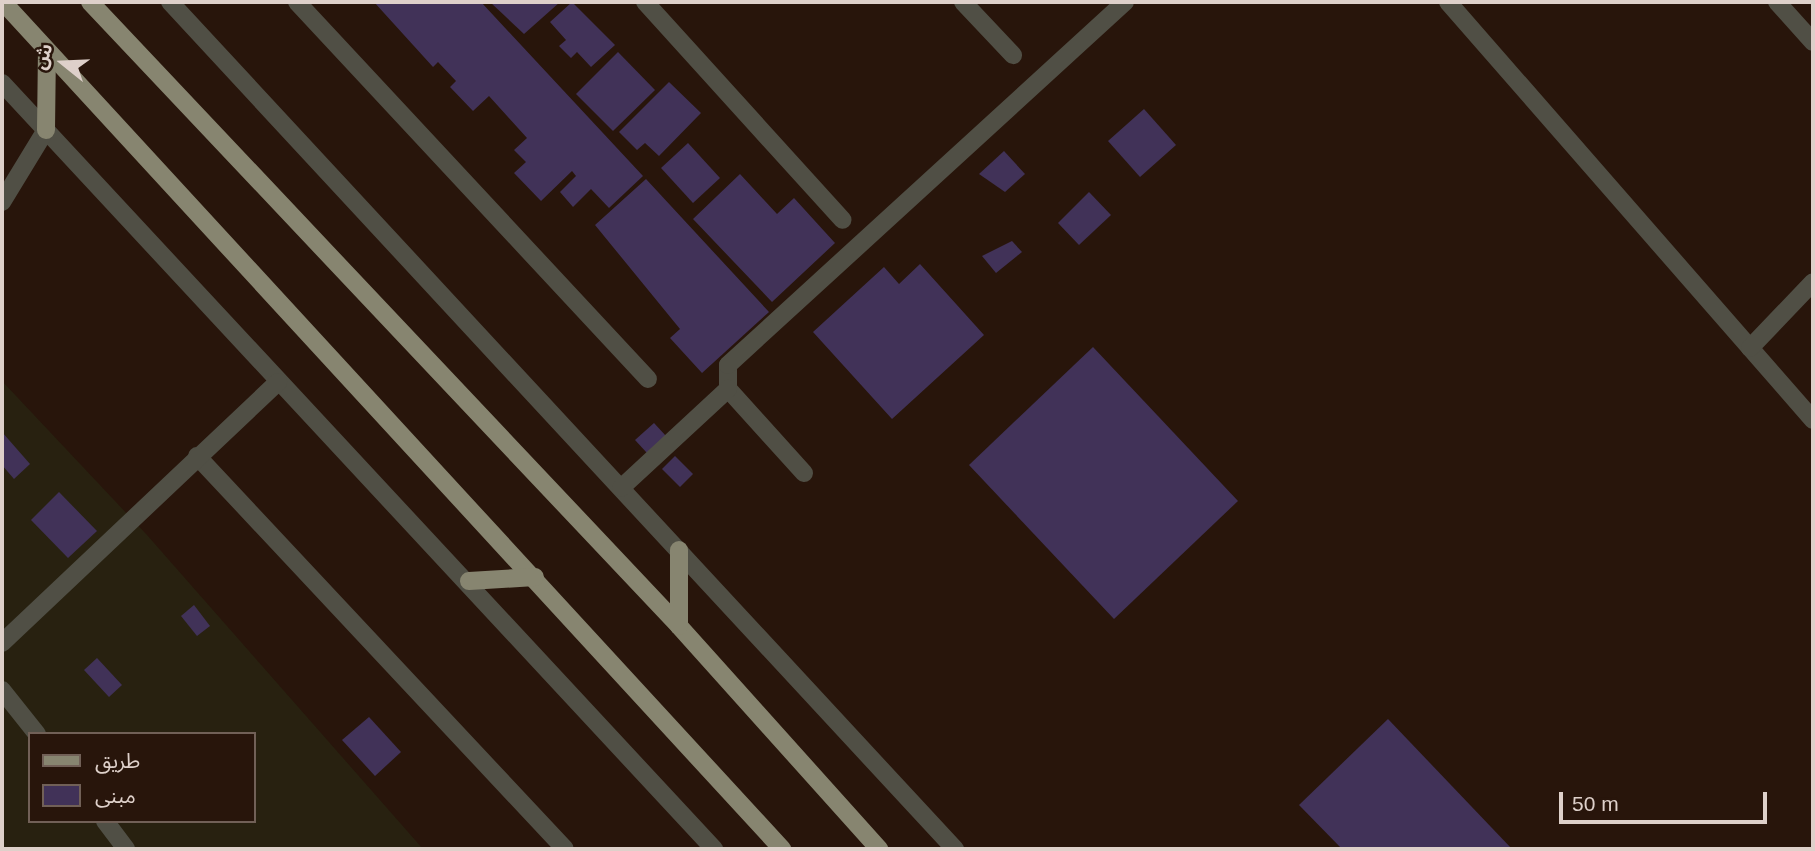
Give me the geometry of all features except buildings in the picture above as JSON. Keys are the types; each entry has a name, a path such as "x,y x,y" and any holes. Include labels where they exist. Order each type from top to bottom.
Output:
{"main road":[{"path":"3,2 782,849"},
{"path":"90,2 679,626 879,849"},
{"path":"46,130 47,51"},
{"path":"679,550 679,626"},
{"path":"469,581 534,578"}],"street":[{"path":"170,2 955,849"},
{"path":"297,2 648,379"},
{"path":"645,2 843,219"},
{"path":"963,2 1013,55"},
{"path":"804,473 728,389 728,365 1125,2"},
{"path":"1448,2 1813,420"},
{"path":"1777,2 1813,42"},
{"path":"2,83 278,382 469,581 714,849"},
{"path":"2,202 46,130"},
{"path":"1751,348 1813,282"},
{"path":"2,643 278,382"},
{"path":"621,488 728,389"},
{"path":"197,456 565,849"},
{"path":"2,690 35,732"},
{"path":"106,823 126,849"}],"shaded area":[{"path":"2,381 147,535 423,849 2,849"}]}
